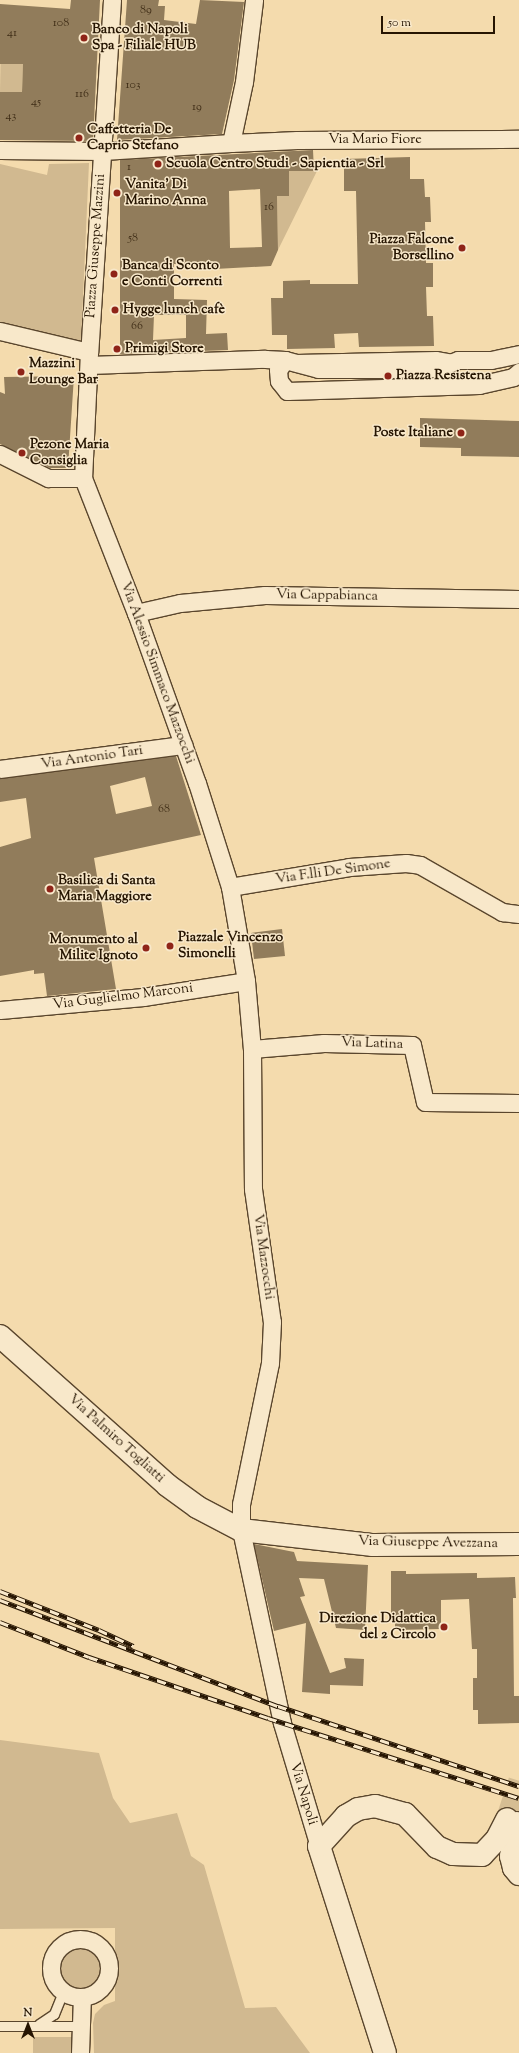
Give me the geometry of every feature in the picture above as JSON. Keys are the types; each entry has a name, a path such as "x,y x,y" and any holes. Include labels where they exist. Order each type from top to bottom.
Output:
{"street":[{"name":"Piazza Giuseppe Mazzini","path":"89,359 112,0"},
{"path":"231,143 244,82 254,0"},
{"name":"Via Mario Fiore","path":"103,151 297,140 519,139"},
{"path":"0,150 103,151"},
{"path":"0,331 89,359 285,360 318,369 437,368 458,360 494,359 519,354"},
{"name":"Via Alessio Simmaco Mazzocchi","path":"89,359 83,478 136,613 183,745 230,887 246,981"},
{"path":"494,359 494,372 499,381"},
{"path":"285,360 278,370 279,381 287,391 479,386 499,381 519,372"},
{"path":"0,454 48,478 83,478"},
{"name":"Via Cappabianca","path":"136,613 180,603 265,595 519,599"},
{"name":"Via Antonio Tari","path":"0,770 183,745"},
{"name":"Via F.lli De Simone","path":"230,887 349,867 406,863 420,865 502,912 519,914"},
{"name":"Via Guglielmo Marconi","path":"0,1010 143,997 246,981"},
{"name":"Via Mazzocchi","path":"241,1530 241,1504 270,1363 272,1322 254,1189 252,1049 246,981"},
{"name":"Via Latina","path":"252,1049 324,1043 412,1045 425,1102 519,1104"},
{"name":"Via Palmiro Togliatti","path":"0,1336 167,1485 197,1508 241,1530"},
{"name":"Via Giuseppe Avezzana","path":"241,1530 373,1545 519,1544"},
{"name":"Via Napoli","path":"241,1530 282,1723 384,2053"},
{"path":"319,1846 346,1816 358,1809 375,1806 405,1814 437,1848 453,1854 482,1855 512,1821 511,1856 514,1868 519,1874"},
{"path":"83,1939 100,1947 108,1964 108,1973 99,1989 82,1997 63,1992 52,1976 52,1957 65,1943 83,1939"},
{"path":"80,2053 82,1997"}],"lane":[{"path":"36,2026 54,2014 63,1992"},
{"path":"0,2026 81,2026"}],"shaded area":[{"path":"1,37 24,38 22,92 0,92"},
{"path":"89,163 81,342 0,324 0,164 47,175 49,164"},
{"path":"297,164 297,171 317,171 278,250 277,196 289,196 289,181 276,181"},
{"path":"0,1740 99,1753 113,1798 130,1823 177,1813 191,1856 204,1865 245,2008 276,2007 310,2053 94,2053 93,2023 95,2014 104,2005 115,2001 115,1928 0,1929"},
{"path":"76,1946 84,1946 96,1952 102,1964 102,1972 96,1984 84,1990 76,1990 64,1984 58,1972 58,1964 64,1952"},
{"path":"33,2037 72,2037 71,2053 33,2053"}],"building":[{"path":"71,0 100,0 93,141 0,140 0,92 22,92 23,64 0,64 0,4 70,9"},
{"path":"127,0 159,0 158,6 165,6 164,20 196,24 200,0 244,2 234,80 222,134 117,140"},
{"path":"313,150 314,171 289,171 289,196 277,196 278,250 271,266 215,269 215,265 174,264 174,299 207,300 206,334 227,333 228,350 120,354 120,160","holes":["260,189 262,247 230,248 229,191","154,315 186,315 186,338 153,340"]},
{"path":"410,157 410,179 424,179 425,197 430,197 431,222 425,222 426,263 433,263 433,287 426,287 427,316 433,316 434,346 359,347 358,333 334,334 335,348 287,349 287,335 272,335 271,298 283,298 283,281 310,280 310,284 358,284 356,191 344,191 344,159"},
{"path":"74,376 68,468 50,468 0,444 0,392 5,394 4,377"},
{"name":"Poste Italiane","path":"420,418 519,421 519,457 461,456 461,448 420,447"},
{"path":"176,756 201,835 94,858 116,989 47,996 44,973 34,974 34,970 0,976 0,847 31,838 26,798 0,802 0,779","holes":["145,777 152,806 116,814 110,786"]},
{"path":"282,929 285,956 254,959 251,933"},
{"path":"254,1544 294,1552 297,1561 368,1565 365,1630 336,1628 324,1579 299,1578 305,1596 300,1597 330,1673 346,1668 344,1658 364,1659 363,1686 330,1685 330,1694 302,1692 306,1623 274,1631"},
{"path":"391,1571 406,1571 406,1574 477,1573 477,1578 515,1577 516,1598 513,1598 514,1696 519,1696 519,1723 478,1724 478,1710 473,1710 473,1678 477,1678 477,1649 472,1649 469,1599 441,1600 441,1629 395,1630 395,1615 391,1615"}],"tunnel":[{"path":"507,1819 519,1781"}],"railway":[{"path":"0,1591 99,1630 133,1646"},
{"path":"0,1600 278,1706 519,1786"},
{"path":"0,1622 89,1657 268,1718 519,1798"}],"place":[{"name":"Banco di Napoli Spa - Filiale HUB","path":"84,38"},
{"name":"Caffetteria De Caprio Stefano","path":"79,138"},
{"name":"Scuola Centro Studi - Sapientia - Srl","path":"158,164"},
{"name":"Vanita' Di Marino Anna","path":"117,193"},
{"name":"Piazza Falcone Borsellino","path":"462,248"},
{"name":"Banca di Sconto e Conti Correnti","path":"114,274"},
{"name":"Hygge lunch cafè","path":"115,310"},
{"name":"Primigi Store","path":"117,349"},
{"name":"Mazzini Lounge Bar","path":"21,372"},
{"name":"Piazza Resistena","path":"388,376"},
{"name":"Poste Italiane","path":"461,433"},
{"name":"Pezone Maria Consiglia","path":"22,453"},
{"name":"Basilica di Santa Maria Maggiore","path":"50,889"},
{"name":"Piazzale Vincenzo Simonelli","path":"170,946"},
{"name":"Monumento al Milite Ignoto","path":"146,948"},
{"name":"Direzione Didattica del 2 Circolo","path":"444,1627"}]}
